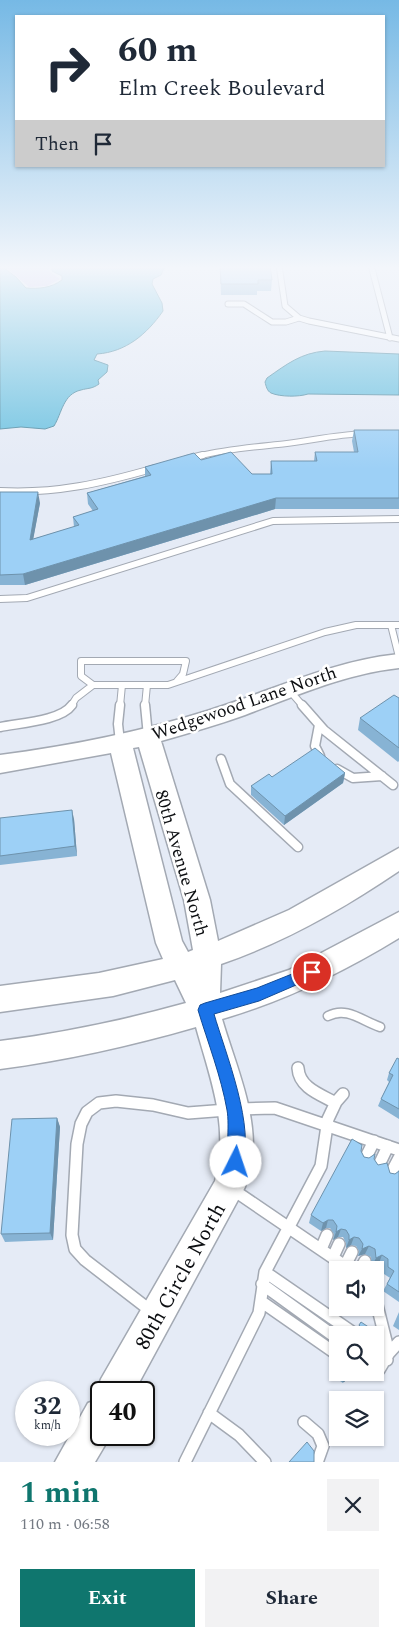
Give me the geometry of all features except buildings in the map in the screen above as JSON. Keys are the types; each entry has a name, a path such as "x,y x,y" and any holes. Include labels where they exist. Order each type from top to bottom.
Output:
{"street":[{"name":"Wedgewood Lane North","path":"0,764 120,743 148,736 214,717 342,669 376,662 399,661"},
{"name":"80th Avenue North","path":"148,736 164,800 178,837 198,910 207,956 205,1010"},
{"name":"80th Avenue North","path":"120,743 169,943 205,1010"},
{"path":"0,999 114,983 207,956 292,923 358,887 399,858"},
{"path":"0,1055 47,1049 120,1035 236,1002 298,979 354,951 399,924"},
{"name":"80th Circle North","path":"120,1381 229,1187 236,1162 238,1135 234,1109 205,1010"},
{"path":"74,1462 90,1435"}],"lane":[{"path":"368,333 399,339"},
{"path":"389,333 390,338"},
{"path":"176,462 225,449 285,444 340,434 374,434"},
{"path":"0,491 21,493 71,491 167,465"},
{"path":"0,599 27,598 273,521 399,519"},
{"path":"177,681 183,674 186,661 81,662 81,676 93,685 168,684 197,677 290,642 356,625 395,625 399,657"},
{"path":"0,727 60,714 68,710 76,698 93,685"},
{"path":"120,743 118,724 122,685"},
{"path":"147,685 145,707 148,736"},
{"path":"289,690 318,725 393,785"},
{"path":"318,725 314,746 318,755 347,776 382,776"},
{"path":"222,759 230,784 298,847"},
{"path":"328,1016 333,1012 348,1012 368,1024 380,1026"},
{"path":"298,1068 299,1079 334,1102"},
{"path":"185,1462 259,1313 265,1272 321,1166 326,1153 326,1126 334,1102 343,1094"},
{"path":"158,1316 75,1249 72,1235 77,1144 81,1124 87,1112 99,1103 116,1101 153,1105 188,1113 275,1108 399,1150"},
{"path":"365,1159 374,1141"},
{"path":"378,1167 388,1146"},
{"path":"390,1175 399,1158"},
{"path":"229,1187 338,1261"},
{"path":"320,1249 327,1235"},
{"path":"333,1257 340,1244"},
{"path":"350,1261 352,1252"},
{"path":"265,1272 343,1326"},
{"path":"262,1284 329,1332"},
{"path":"262,1302 329,1349"},
{"path":"379,1316 388,1357"},
{"path":"384,1361 399,1342"},
{"path":"384,1355 388,1357"},
{"path":"209,1413 239,1435 265,1462"},
{"path":"304,1422 318,1434 323,1446 318,1460"}],"water":[{"path":"0,333 144,333 117,350 97,354 94,360 108,365 107,372 98,380 99,384 70,395 54,426 45,429 21,427 0,429"},
{"path":"325,351 399,354 399,395 308,394 290,396 271,393 268,390 265,382 267,378 281,368 301,357"}],"route":[{"path":"236,1162 238,1135 234,1109 205,1010 259,994 312,972"}]}
